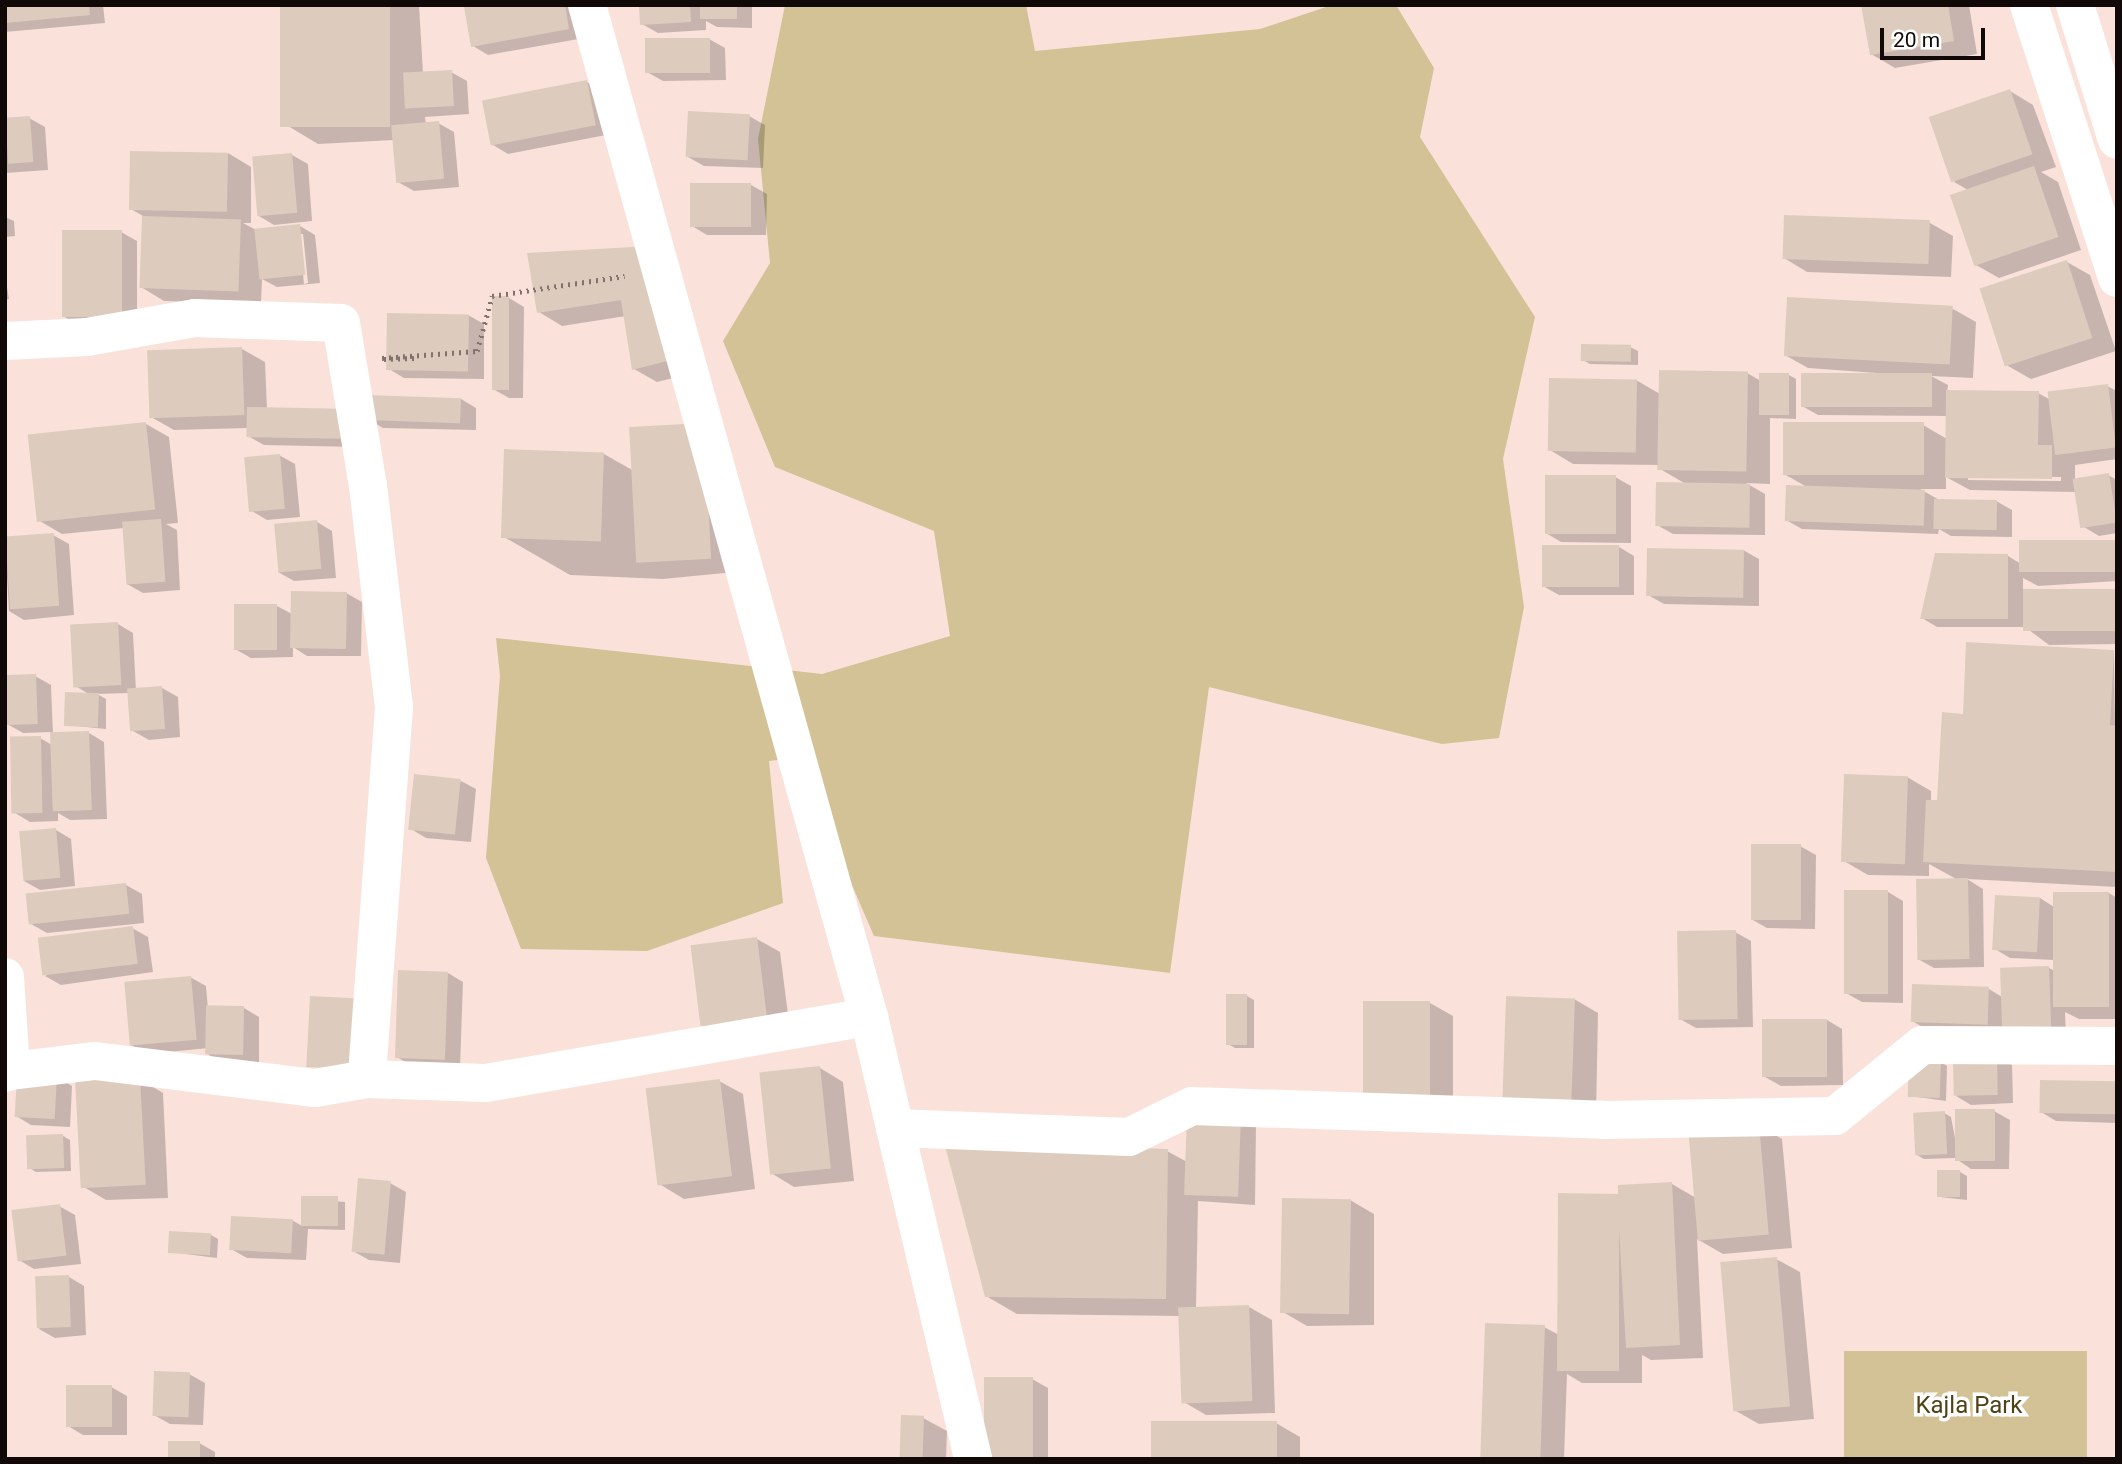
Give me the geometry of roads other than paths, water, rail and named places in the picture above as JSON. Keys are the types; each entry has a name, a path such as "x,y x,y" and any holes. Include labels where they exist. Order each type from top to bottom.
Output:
{"street":[{"path":"587,5 869,1017 973,1459"},
{"path":"2029,5 2117,278"},
{"path":"2075,5 2117,140"},
{"path":"5,341 87,337 195,318 341,323 368,486 394,707 367,1079"},
{"path":"5,978 8,1072 95,1061 315,1088 367,1079 486,1083 869,1017"},
{"path":"895,1128 1129,1137 1192,1106 1604,1120 1835,1116 1922,1045 2117,1046"}],"park label":[{"name":"Kajla Park","path":"1969,1406"}]}
